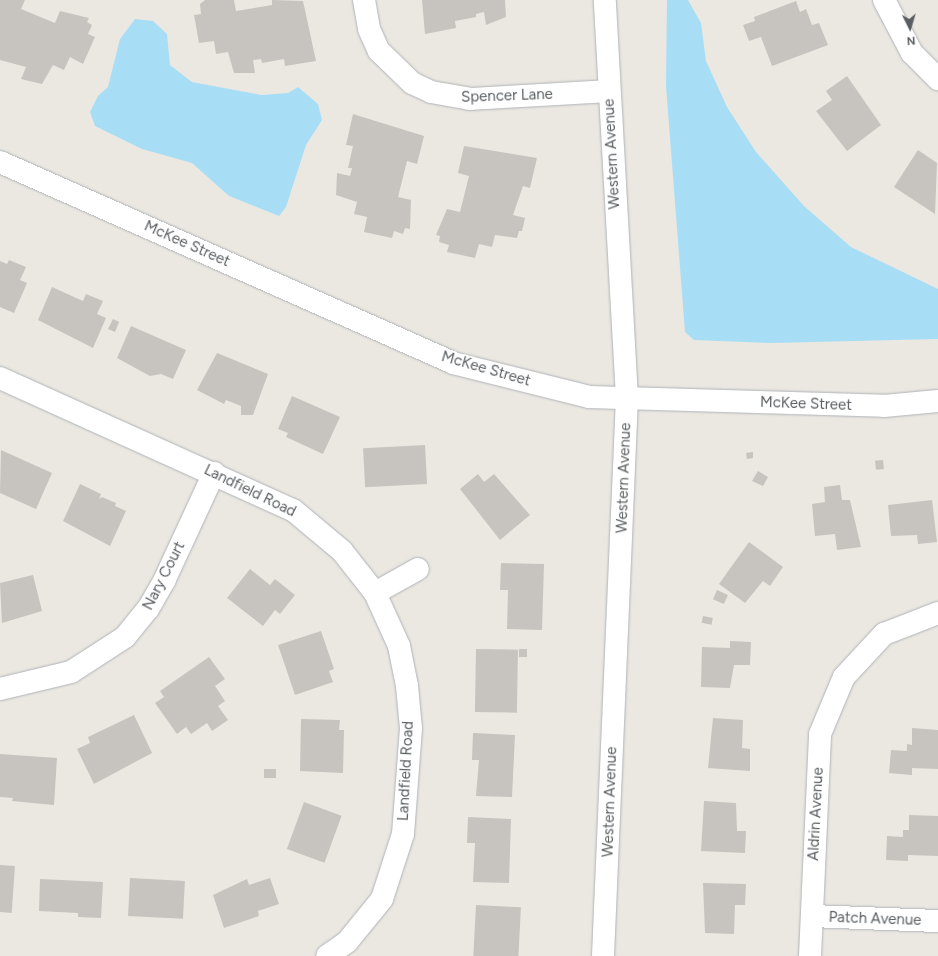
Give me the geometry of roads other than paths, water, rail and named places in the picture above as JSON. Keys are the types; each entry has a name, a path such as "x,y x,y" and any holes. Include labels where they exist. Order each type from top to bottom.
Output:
{"street":[{"name":"Spencer Lane","path":"364,0 369,29 379,51 412,83 431,92 470,99 608,91"},
{"name":"Western Avenue","path":"603,956 627,398 608,91 605,0"},
{"path":"884,0 912,53 938,79"},
{"name":"McKee Street","path":"0,162 454,363 589,397 884,406 938,401"},
{"name":"Landfield Road","path":"0,378 214,473 293,510 323,532 375,593 399,646 407,686 411,728 403,834 382,899 345,949"},
{"name":"Nary Court","path":"0,689 71,672 125,637 148,610 165,579 214,473"},
{"path":"375,593 418,569"},
{"name":"Aldrin Avenue","path":"810,956 820,734 844,677 884,634 938,612"},
{"name":"Patch Avenue","path":"812,916 938,921"}],"water":[{"path":"667,0 688,0 701,23 706,61 727,107 756,152 804,206 851,247 938,289 938,339 771,343 694,340 685,332 666,86"},
{"path":"135,19 153,21 167,34 170,65 192,82 262,95 288,93 298,87 318,104 322,120 306,145 286,207 279,216 229,196 192,163 142,149 95,126 90,112 98,96 108,87 120,39"}]}
